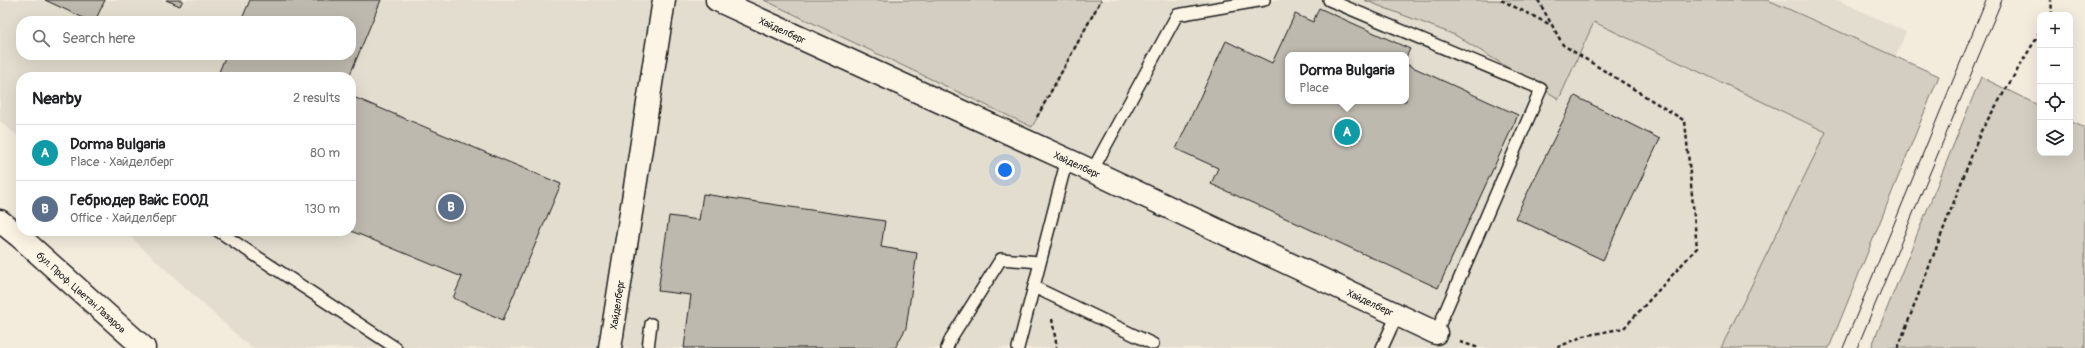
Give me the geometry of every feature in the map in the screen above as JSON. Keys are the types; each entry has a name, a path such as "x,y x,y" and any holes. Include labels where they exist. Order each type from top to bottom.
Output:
{"street":[{"name":"Хайделберг","path":"610,348 664,0"},
{"name":"Хайделберг","path":"717,0 1067,159 1436,333"},
{"name":"бул. Проф. Цветан Лазаров","path":"0,221 16,234"},
{"name":"бул. Проф. Цветан Лазаров","path":"19,236 144,348"}],"lane":[{"path":"1092,171 1177,15 1264,0"},
{"path":"1329,0 1542,89 1436,333"},
{"path":"1018,348 1067,159"},
{"path":"226,236 396,348"},
{"path":"947,348 1001,260 1040,262"},
{"path":"1034,287 1153,344"},
{"path":"1382,348 1397,315"},
{"path":"648,348 651,324"}],"path":[{"path":"1025,140 1101,0"},
{"path":"1501,0 1552,25"},
{"path":"1538,0 1563,45 1685,121 1697,248 1624,328 1584,336 1556,348"},
{"path":"2052,0 2052,12"},
{"path":"1898,348 1981,131 2037,37"},
{"path":"1048,294 1056,348"}],"shaded area":[{"path":"0,0 1838,0 1906,32 1773,348 251,348 129,236 356,236 356,72 16,72 16,135 0,121"},
{"path":"764,0 1101,0 1032,127"},
{"path":"1364,0 1768,0 1939,76 1829,348 1721,348 1826,132 1594,22 1559,99 1455,35"},
{"path":"1981,77 2037,105 2037,156 2073,156 2073,122 2085,128 2085,348 1871,348"}],"building":[{"path":"45,0 105,0 97,16 79,16"},
{"path":"166,0 183,0 180,6"},
{"path":"250,0 381,0 351,72 219,72 224,60 356,60 356,16 243,16"},
{"path":"1319,8 1410,49 1408,52 1285,52 1285,104 1409,104 1409,65 1518,115 1438,288 1211,184 1218,168 1176,149 1226,41 1272,63 1295,14 1313,22"},
{"path":"1575,96 1660,139 1603,260 1515,218"},
{"path":"356,98 561,184 503,320 453,298 462,277 356,233"},
{"path":"703,194 885,221 881,247 917,253 906,328 895,348 684,348 691,295 658,291 669,216 699,220"}],"tram line":[{"path":"1843,348 1986,0"},
{"path":"1857,348 2002,0"}],"place":[{"name":"Dorma Bulgaria","path":"1347,132"},
{"name":"Гебрюдер Вайс ЕООД","path":"451,207"}]}
